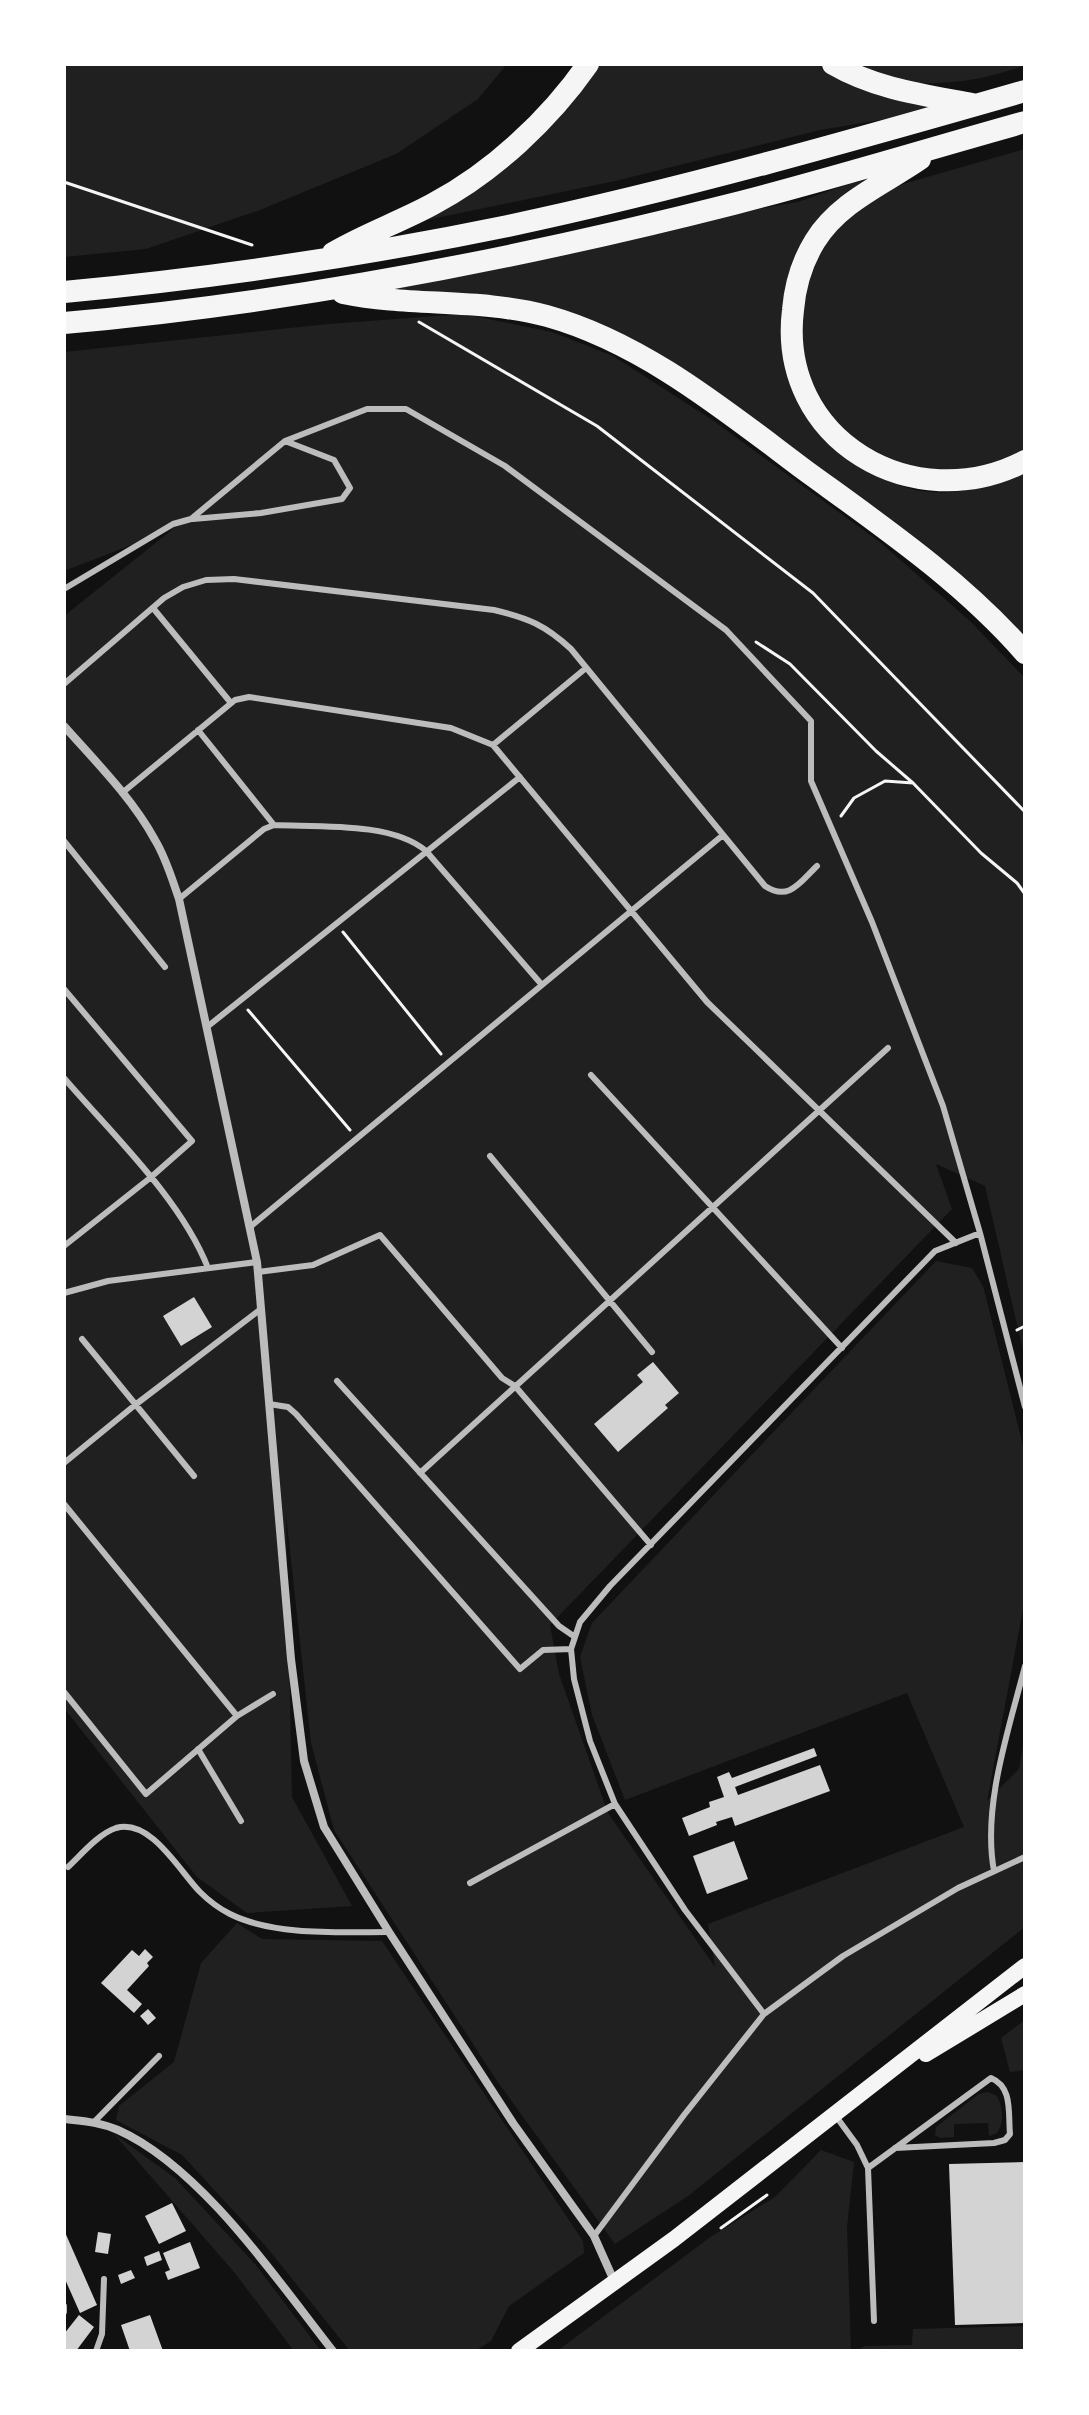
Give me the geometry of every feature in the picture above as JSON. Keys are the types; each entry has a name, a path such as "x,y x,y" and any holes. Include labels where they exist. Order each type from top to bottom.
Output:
{"highway":[{"path":"324,258 362,235 413,214 456,191 511,149 544,117 588,64"},
{"path":"833,64 852,75 892,89 977,105"},
{"path":"64,292 202,277 499,228 635,196 1025,91"},
{"path":"64,323 329,290 591,239 735,204 1022,122"},
{"path":"938,147 839,212 816,239 806,257 794,299 791,341 796,368 810,402 837,438 853,451 890,470 925,481 961,481 1000,472 1025,461"},
{"path":"329,290 376,300 482,304 526,311 583,327 624,347 714,403 908,545 972,599 1025,653"}],"main road":[{"path":"519,2351 615,2283 1025,1966"},
{"path":"863,2091 1025,1994"}],"street":[{"path":"64,726 122,793 155,839 179,899 258,1267 291,1659 304,1761 324,1827 513,2123 594,2236 615,2283"},
{"path":"64,2119 94,2122 118,2130 173,2163 252,2247 333,2351"}],"lane":[{"path":"191,519 285,441 367,409 406,409 505,466 726,630 811,721 811,781 872,922 943,1106 1025,1407"},
{"path":"64,589 173,524 342,499 350,488 334,460 285,441"},
{"path":"64,684 153,608 183,587 206,580 234,579 494,610 549,629 586,668 765,886 776,893 789,892 817,866"},
{"path":"153,608 231,703"},
{"path":"493,745 586,668"},
{"path":"122,793 231,703 249,697 451,728 493,745 707,1002 956,1243"},
{"path":"198,730 274,825"},
{"path":"207,1027 520,777"},
{"path":"179,899 264,829 274,825 356,829 400,836 415,841 426,851 542,985"},
{"path":"250,1227 723,835"},
{"path":"64,841 165,967"},
{"path":"64,989 192,1141 64,1246"},
{"path":"420,1473 888,1048"},
{"path":"591,1075 842,1348"},
{"path":"64,1078 168,1198 208,1268"},
{"path":"490,1156 652,1352"},
{"path":"764,2014 685,1910 615,1804 590,1741 574,1679 571,1649 580,1622 610,1586 935,1251 980,1233"},
{"path":"64,1293 108,1281 208,1268 313,1265 380,1235 651,1545"},
{"path":"64,1463 261,1309"},
{"path":"82,1339 194,1476"},
{"path":"337,1381 559,1626 575,1637"},
{"path":"269,1404 288,1407 296,1414 520,1669 543,1650 571,1649"},
{"path":"64,1504 237,1716"},
{"path":"994,1871 989,1843 1001,1762 1025,1666"},
{"path":"64,1692 146,1794 237,1716 273,1694"},
{"path":"198,1749 241,1821"},
{"path":"470,1883 615,1804"},
{"path":"68,1867 117,1827 139,1831 162,1845 200,1892 228,1914 259,1925 328,1932 389,1932"},
{"path":"594,2236 764,2014 843,1956 958,1888 1025,1857"},
{"path":"94,2122 159,2056"},
{"path":"868,2168 895,2148 991,2078 1001,2082 1007,2091 1010,2134 1005,2140 895,2148"},
{"path":"835,2115 857,2145 868,2168 874,2321"},
{"path":"96,2351 102,2334 104,2279"},
{"path":"64,2306 64,2312"}],"path":[{"path":"64,182 252,245"},
{"path":"420,323 597,426 813,593 1025,812"},
{"path":"726,630 750,638 790,664 1025,894"},
{"path":"831,828 854,798 885,781 913,783"},
{"path":"336,924 448,1063"},
{"path":"240,1001 357,1139"},
{"path":"721,2228 767,2195"}],"shaded area":[{"path":"64,64 507,64 478,99 396,154 260,210 146,249 64,257"},
{"path":"595,64 819,64 827,70 957,101 910,115 820,130 615,181 417,222"},
{"path":"856,64 1025,65 978,78 929,83 896,80"},
{"path":"1025,149 1025,456 994,472 914,476 840,431 802,366 797,313 824,238 839,222 889,188"},
{"path":"878,178 794,260 794,385 875,469 897,484 914,490 953,492 992,485 1025,470 1025,643 598,325 392,295 388,286 700,219 798,202 852,183"},
{"path":"464,314 552,332 613,356 711,419 881,543 970,621 1025,678 1025,1359 985,1186 936,1164 952,1209 550,1625 559,1674 608,1813 715,1967 708,1924 964,1827 907,1693 625,1800 592,1715 580,1657 592,1623 936,1261 972,1268 983,1286 1025,1454 1025,1599 987,1801 1019,1769 1025,1732 1025,1927 688,2196 615,2244 497,2081 334,1830 311,1743 286,1514 292,1797 352,1906 247,1913 197,1877 64,1708 64,616 173,529 64,571 64,352 328,324"},
{"path":"237,1923 262,1939 382,1941 583,2241 584,2253 509,2306 491,2341 475,2351 350,2351 264,2244 182,2155 116,2120 119,2106 174,2062 201,1963"},
{"path":"1025,2020 1025,2070 1010,2072 1001,2038"},
{"path":"988,2092 997,2096 1002,2110 1001,2125 996,2134 989,2136 988,2123 954,2124 954,2137 935,2135 936,2127 979,2094"},
{"path":"114,2134 175,2178 255,2264 321,2351 294,2351 234,2272"},
{"path":"821,2150 854,2162 847,2227 851,2351 557,2351 712,2236 775,2197"},
{"path":"1025,2326 1025,2351 855,2351 865,2346 912,2345 913,2329"}],"building":[{"path":"194,1297 212,1327 181,1346 163,1316"},
{"path":"653,1362 679,1393 665,1405 668,1408 618,1452 594,1424 643,1382 637,1375"},
{"path":"814,1748 817,1756 735,1787 738,1795 820,1765 830,1791 735,1826 732,1817 716,1822 717,1825 689,1836 682,1818 710,1807 709,1802 724,1797 717,1777 729,1772 732,1778"},
{"path":"734,1841 748,1879 707,1894 693,1856"},
{"path":"145,1949 153,1957 147,1963 149,1966 127,1990 142,2004 134,2013 101,1983 132,1950 139,1956"},
{"path":"148,2009 156,2018 148,2025 140,2016"},
{"path":"1025,2162 1025,2323 955,2325 949,2164"},
{"path":"172,2203 186,2231 159,2244 145,2216"},
{"path":"64,2230 97,2305 80,2313 64,2277"},
{"path":"98,2232 111,2234 108,2254 95,2252"},
{"path":"190,2242 200,2268 168,2280 165,2272 170,2270 163,2253"},
{"path":"159,2251 162,2260 147,2266 144,2257"},
{"path":"131,2270 135,2278 121,2284 118,2275"},
{"path":"79,2315 94,2327 76,2351 64,2351 64,2334"},
{"path":"150,2315 163,2351 130,2351 121,2325"}]}
